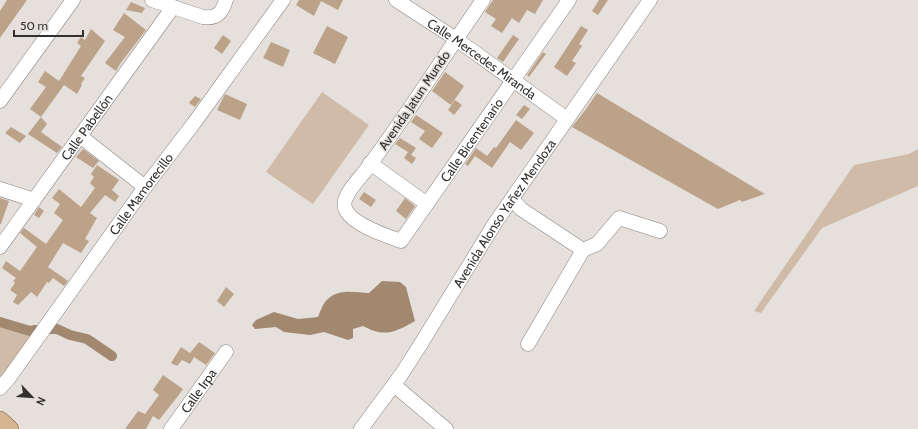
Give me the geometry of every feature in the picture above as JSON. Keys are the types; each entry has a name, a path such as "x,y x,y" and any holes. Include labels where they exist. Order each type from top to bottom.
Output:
{"street":[{"path":"0,101 73,0"},
{"path":"152,0 210,18 216,16 221,11 226,0"},
{"name":"Calle Mamorecillo","path":"0,388 9,378 145,187 194,123 283,0"},
{"name":"Calle Mercedes Miranda","path":"396,0 456,39 567,119"},
{"name":"Avenida Jatun Mundo","path":"402,241 376,233 358,222 345,209 344,201 483,0"},
{"name":"Calle Bicentenario","path":"402,241 569,0"},
{"name":"Avenida Alonso Yañez Mendoza","path":"361,429 394,385 419,347 495,223 650,0"},
{"name":"Calle Pabellón","path":"0,247 173,7"},
{"path":"80,136 145,187"},
{"path":"370,164 427,204"},
{"path":"0,189 34,200"},
{"path":"512,199 521,209 583,250"},
{"path":"528,344 583,250 597,244 619,218 660,231"},
{"name":"Calle Irpa","path":"170,429 226,352"},
{"path":"394,385 446,429"}],"shaded area":[{"path":"322,92 369,125 313,204 266,172"},
{"path":"918,149 918,186 822,228 761,313 754,311 854,165 909,154"},
{"path":"382,281 400,282 406,287 415,321 396,331 384,333 371,330 363,326 353,329 353,338 348,340 324,332 310,335 284,332 276,327 255,329 252,325 256,320 274,312 298,319 318,317 325,302 334,295 345,292 369,293"},
{"path":"0,325 34,336 0,382"}],"building":[{"path":"7,0 27,0 0,38 0,11"},
{"path":"299,0 343,0 338,10 321,1 314,16 296,5"},
{"path":"493,0 543,0 535,14 527,10 519,23 512,18 502,33 491,26 496,19 485,12"},
{"path":"599,0 608,0 598,15 592,11"},
{"path":"131,2 145,8 142,13 126,10"},
{"path":"124,13 146,30 116,71 105,63 125,37 113,30"},
{"path":"327,26 348,37 335,64 313,53"},
{"path":"581,26 588,30 579,44 582,46 572,61 576,63 567,76 554,67"},
{"path":"91,29 105,41 81,76 85,78 77,94 64,85 41,117 30,109 46,87 38,82 45,71 59,81 81,46 77,43 81,37 85,40"},
{"path":"223,35 231,41 222,54 214,48"},
{"path":"513,35 519,39 503,62 497,58"},
{"path":"271,42 290,50 283,67 263,58"},
{"path":"543,52 546,54 529,77 527,75"},
{"path":"445,72 464,86 451,105 432,91"},
{"path":"597,93 765,194 742,202 740,200 718,209 572,127"},
{"path":"225,94 247,104 240,120 217,110"},
{"path":"195,96 201,99 195,107 189,103"},
{"path":"455,100 462,105 454,115 448,110"},
{"path":"524,105 530,109 522,119 516,115"},
{"path":"416,115 443,133 432,148 419,139 425,131 411,122"},
{"path":"41,117 47,124 41,132 62,147 57,153 28,134"},
{"path":"516,120 534,133 521,150 510,142 492,168 475,156 468,166 465,164 476,148 487,156 494,147 496,148"},
{"path":"11,127 26,136 20,143 5,133"},
{"path":"400,138 416,148 411,155 416,158 412,164 404,158 408,152 395,144"},
{"path":"83,149 99,161 93,168 76,157"},
{"path":"97,165 119,180 112,190 119,196 115,202 105,195 90,213 97,218 85,239 89,241 81,253 63,243 48,267 68,281 64,286 53,278 49,283 47,282 37,297 31,292 18,305 13,302 17,295 10,290 15,283 13,281 16,278 2,268 6,261 20,271 37,247 20,233 24,228 46,244 63,220 54,213 60,204 52,198 59,189 81,207 95,188 90,183 94,177 91,174"},
{"path":"364,192 376,200 371,207 359,199"},
{"path":"0,198 9,201 1,224 0,224"},
{"path":"405,198 415,206 406,219 396,211"},
{"path":"39,207 44,211 39,218 34,215"},
{"path":"226,287 234,294 224,307 217,301"},
{"path":"199,342 215,353 206,365 194,357 190,364 182,360 177,366 171,363 181,347 190,353"},
{"path":"163,375 183,389 159,420 153,416 146,429 125,429 138,411 145,414 159,395 153,390"}],"waterway":[{"path":"0,322 30,331 35,330"},
{"path":"50,329 57,329 70,335 87,339 112,356"}]}
